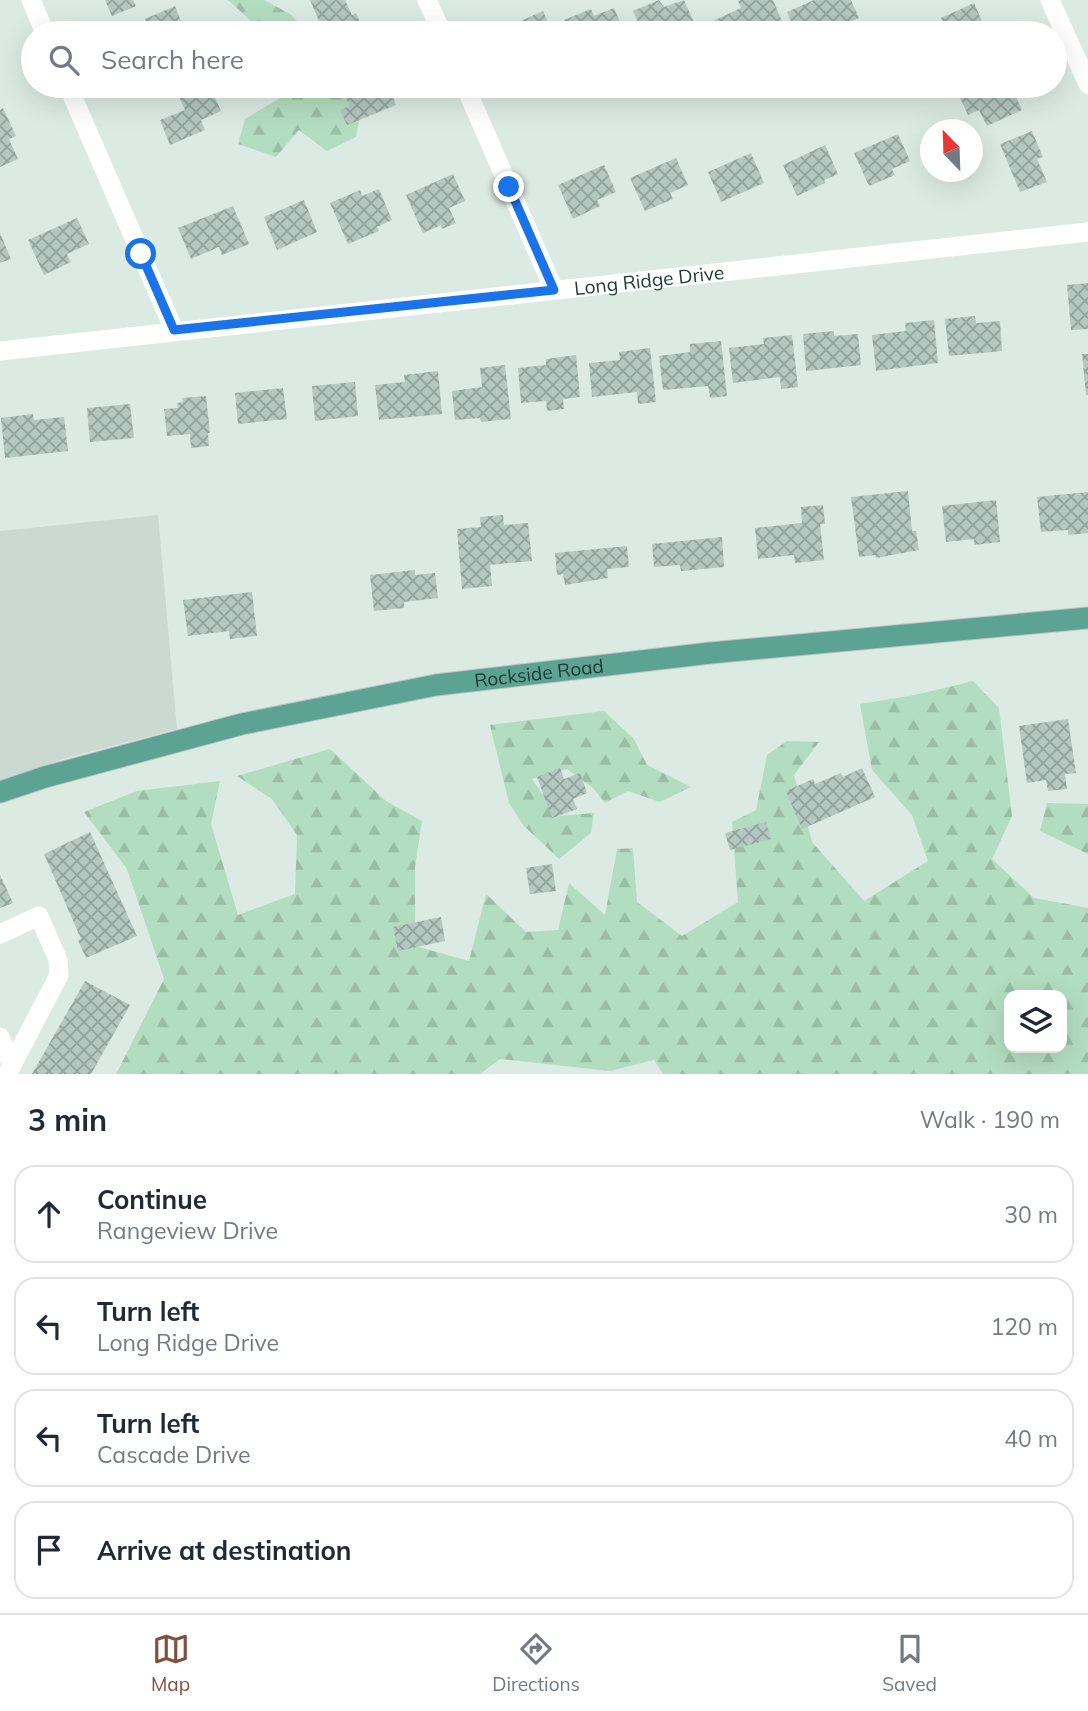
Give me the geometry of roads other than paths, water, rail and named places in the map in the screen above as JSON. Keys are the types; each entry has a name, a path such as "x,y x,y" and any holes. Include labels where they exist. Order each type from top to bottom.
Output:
{"main road":[{"name":"Rockside Road","path":"0,792 44,777 242,724 436,685 710,653 1088,618"}],"street":[{"path":"31,0 40,21"},
{"path":"427,0 437,21"},
{"path":"1050,0 1060,21"},
{"path":"1067,38 1088,84"},
{"path":"73,98 174,330"},
{"path":"470,98 554,290"},
{"name":"Long Ridge Drive","path":"0,351 1088,232"},
{"path":"0,934 39,916 58,960 59,975 10,1070"},
{"path":"0,1037 10,1070"}]}
